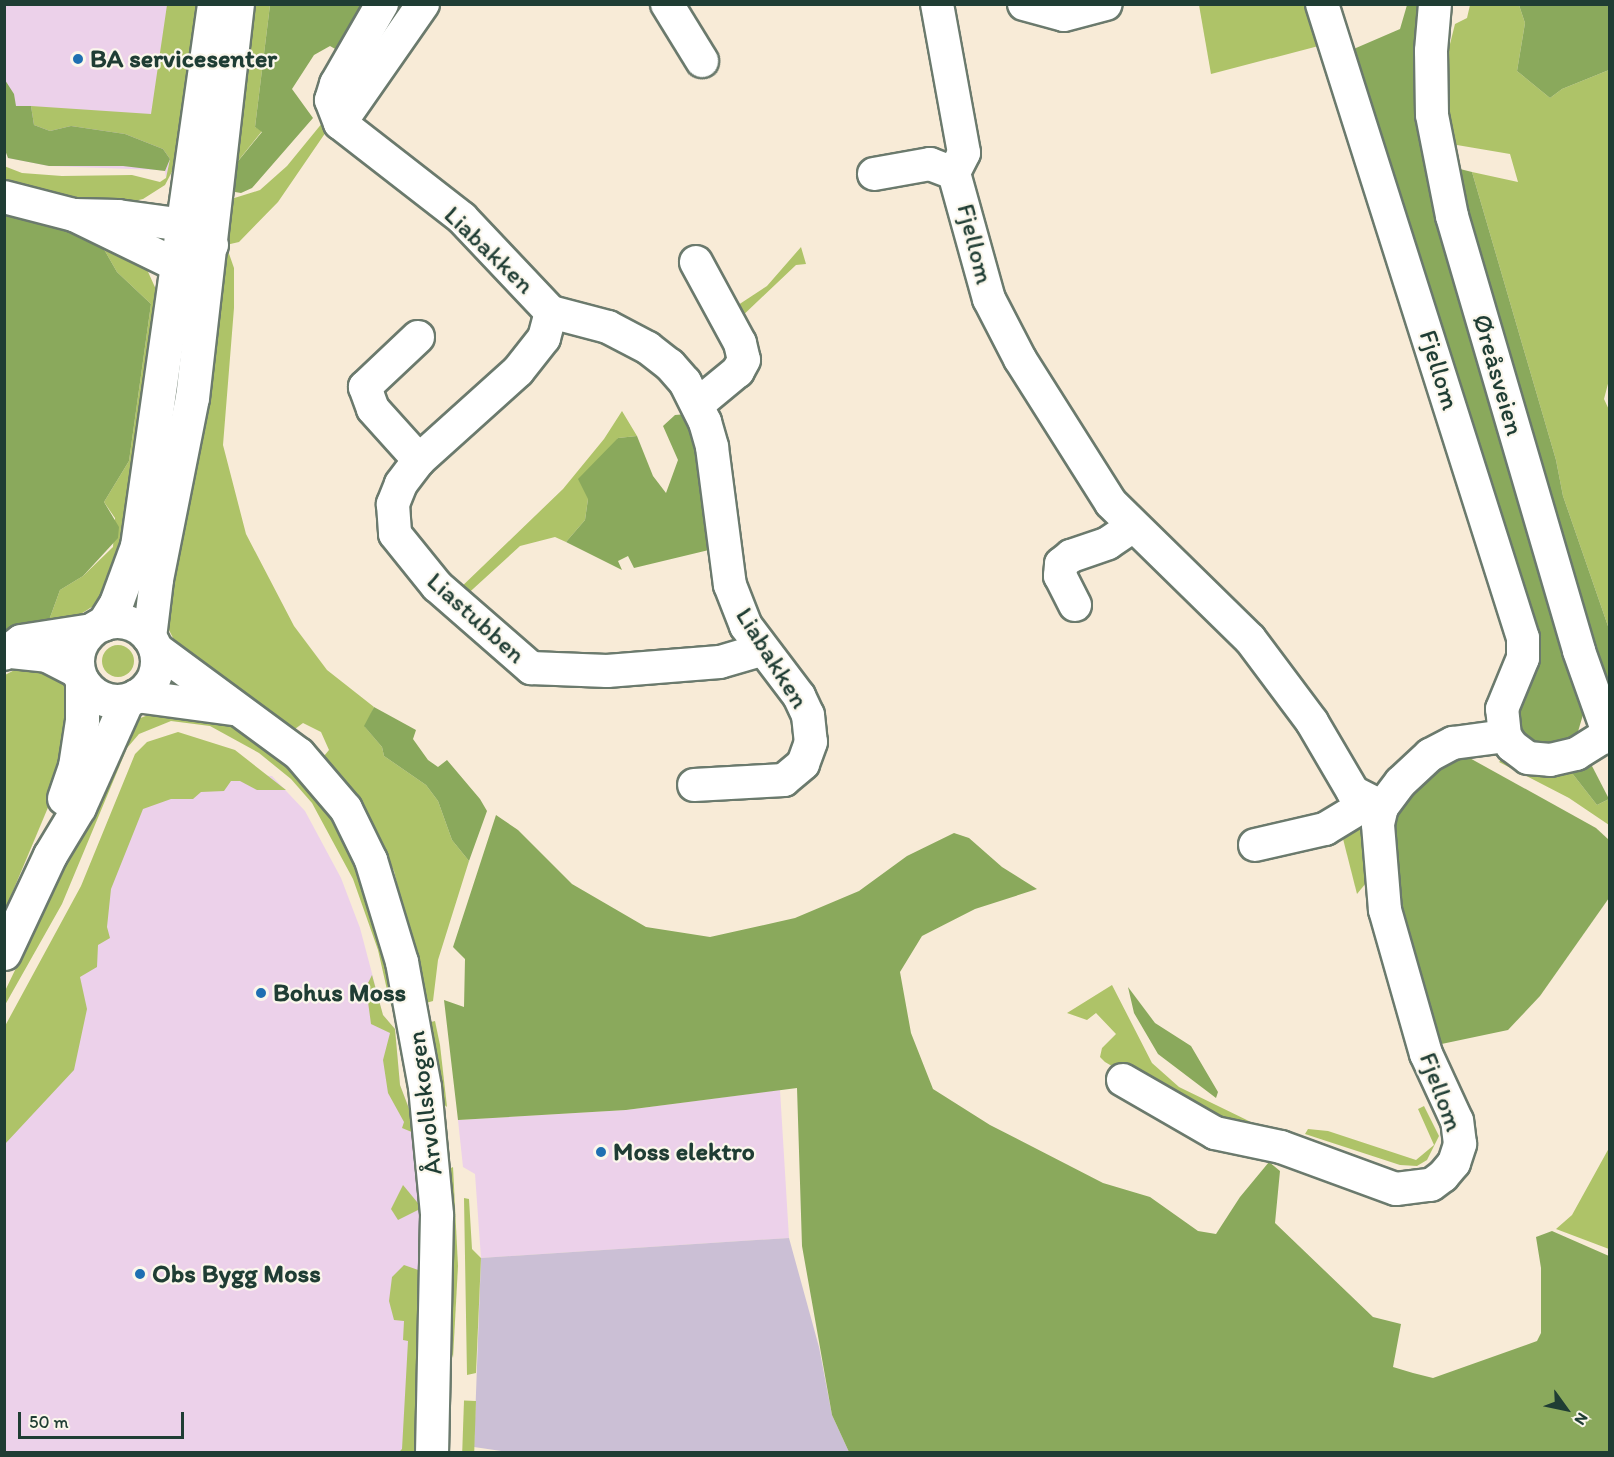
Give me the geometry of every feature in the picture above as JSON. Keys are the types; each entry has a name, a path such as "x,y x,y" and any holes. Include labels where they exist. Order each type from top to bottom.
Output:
{"main road":[{"path":"50,855 75,766 80,676 78,651 121,593 137,546 179,266 214,4"},
{"path":"4,953 50,855 79,807 131,698 155,673 152,643 156,579 192,398 212,245 237,4"},
{"path":"98,627 128,623 152,643"},
{"path":"80,676 97,696 131,698"}],"street":[{"path":"340,123 330,100 336,84 382,4"},
{"path":"340,123 423,4"},
{"path":"667,4 702,61"},
{"path":"1024,4 1064,15 1106,4"},
{"name":"Fjellom","path":"1322,4 1523,638 1523,658 1502,709 1505,736"},
{"name":"Øreåsveien","path":"1435,4 1431,84 1441,172 1576,639 1609,736"},
{"name":"Fjellom","path":"941,5 964,153 954,173 989,299 1020,359 1105,493 1132,527 1250,639 1312,722 1353,792 1375,805 1385,910 1426,1054 1457,1121 1460,1144 1454,1163 1431,1185 1396,1189 1281,1147 1215,1133 1123,1080"},
{"name":"Liabakken","path":"340,123 462,218 550,312 608,327 648,348 677,374 698,404 712,447 730,585 746,626 761,650 799,696 808,715 811,742 803,764 784,780 694,785"},
{"name":"Fjellom","path":"874,174 930,164 954,173"},
{"path":"4,197 74,215 179,266 212,245 184,225 118,216 74,215"},
{"path":"696,262 740,343 744,360 738,371 698,404"},
{"name":"Liastubben","path":"550,312 544,338 518,371 419,460 401,484 393,504 395,534 437,586 531,668 607,671 720,662 761,650"},
{"path":"418,337 365,387 373,409 419,460"},
{"path":"1075,605 1060,576 1061,564 1071,556 1108,543 1132,527"},
{"path":"6,653 21,641 98,627"},
{"name":"Årvollskogen","path":"152,643 219,692 234,709 299,754 346,809 371,860 402,962 423,1076 437,1215 432,1452"},
{"path":"6,653 24,650 47,656 80,676"},
{"name":"Årvollskogen","path":"131,698 234,709"},
{"path":"1254,845 1324,829 1375,805 1430,755 1453,743 1505,736 1512,746 1528,758 1550,760 1576,754 1609,736"}],"shaded area":[{"path":"5,5 203,5 166,178 165,171 158,170 49,166 8,158 5,150"},
{"path":"150,770 272,776 305,811 341,878 360,928 383,1015 395,1029 400,1085 419,1135 425,1189 419,1452 5,1452 5,1049"},
{"path":"780,1090 789,1238 481,1258 475,1174 463,1167 458,1120 626,1110"},
{"path":"789,1238 819,1347 832,1415 849,1452 508,1452 474,1447 481,1258"}],"green space":[{"path":"167,5 203,5 176,164 165,185 143,199 126,203 95,201 5,182 4,166 22,173 62,176 132,175 160,182 166,178 170,159 163,149 125,134 71,126 50,131 34,125 31,106 151,114"},
{"path":"248,5 270,5 255,127 262,131 230,171"},
{"path":"270,5 372,5 344,54 330,46 314,55 292,89 313,118 252,188 241,193 229,191 230,171 262,132 255,127"},
{"path":"1199,5 1317,5 1330,43 1211,74"},
{"path":"1407,5 1423,5 1420,28 1585,708 1577,735 1536,748 1516,722 1518,695 1527,677 1349,51 1400,29"},
{"path":"1470,5 1519,5 1525,23 1517,71 1550,98 1562,89 1609,70 1610,376 1604,399 1610,412 1609,629 1563,496 1556,460 1472,172 1518,182 1510,154 1451,144 1444,113 1444,68 1455,24 1467,18"},
{"path":"1519,5 1609,5 1609,70 1562,89 1550,98 1517,71 1525,23"},
{"path":"5,80 14,94 16,106 31,106 34,125 50,131 71,126 125,134 163,149 170,159 165,171 123,166 49,166 8,158 5,150"},
{"path":"323,122 328,129 278,202 239,242 226,245 234,268 234,308 223,445 246,534 294,626 327,670 374,707 365,727 382,747 384,756 426,785 438,801 452,840 469,861 438,960 433,1001 426,1003 394,871 360,802 324,756 329,750 321,732 303,723 295,729 179,650 165,622 228,200 260,190 287,166"},
{"path":"1452,167 1472,172 1556,460 1563,496 1609,629 1609,701"},
{"path":"5,212 87,235 105,251 117,272 151,304 129,461 104,502 119,527 118,538 83,576 60,590 48,623 5,632"},
{"path":"87,235 145,265 158,294 128,543 101,601 70,621 48,623 60,590 83,576 113,547 115,518 104,502 129,461 151,304 117,272 105,251"},
{"path":"801,247 806,264 796,265 737,321 732,309 767,286"},
{"path":"622,411 637,436 618,438 588,499 585,520 566,542 555,537 520,546 462,599 456,592 563,489 604,439"},
{"path":"687,414 695,425 713,549 634,568 628,556 618,561 622,570 566,542 585,520 588,499 578,479 618,438 637,436 653,476 666,493 678,460 663,426 675,415"},
{"path":"118,645 129,650 134,661 129,672 118,677 107,672 102,661 107,650"},
{"path":"22,666 37,666 62,681 68,698 57,786 5,910 5,675"},
{"path":"374,707 416,730 413,739 428,760 438,767 447,760 480,799 487,811 469,861 452,840 438,801 426,785 384,756 382,747 364,726"},
{"path":"159,711 221,721 245,732 292,768 318,795 344,833 375,910 398,1015 390,1003 378,950 353,879 312,803 291,779 259,753 210,726 171,721 139,734 127,748 62,904 5,1005 5,991 135,720"},
{"path":"178,732 235,750 286,790 257,790 240,781 231,781 224,791 201,792 193,799 171,799 143,809 111,889 107,927 110,938 98,945 97,967 80,977 87,1009 74,1070 5,1144 5,1026 81,886 135,754 147,742"},
{"path":"1450,756 1466,756 1596,828 1609,840 1609,898 1540,996 1508,1030 1432,1046 1389,878 1389,828 1408,790"},
{"path":"1501,760 1525,767 1568,768 1597,805 1609,799 1609,825 1569,798 1499,762"},
{"path":"1592,766 1609,799 1597,805 1568,768"},
{"path":"496,815 518,830 572,884 646,927 710,937 795,918 859,891 907,856 954,833 969,838 1002,867 1037,889 975,909 922,936 900,972 911,1033 933,1089 990,1125 1103,1183 1150,1197 1198,1231 1216,1234 1240,1197 1269,1162 1280,1171 1275,1223 1373,1317 1401,1324 1393,1367 1433,1378 1537,1341 1541,1333 1541,1268 1536,1237 1552,1231 1609,1256 1609,1452 849,1452 832,1415 802,1246 797,1088 626,1110 458,1120 444,1000 464,1007 465,959 453,947"},
{"path":"1365,819 1366,883 1357,894 1341,831"},
{"path":"372,975 383,1015 395,1029 400,1085 419,1135 402,1128 404,1122 388,1093 383,1060 390,1033 371,1024 366,987"},
{"path":"1112,985 1152,1063 1179,1087 1290,1141 1180,1106 1105,1062 1100,1057 1102,1048 1116,1034 1096,1013 1087,1020 1067,1013"},
{"path":"1128,987 1155,1023 1191,1046 1218,1092 1216,1098 1158,1054 1134,1013"},
{"path":"435,1021 447,1107 442,1103 427,1023"},
{"path":"1424,1106 1439,1136 1427,1160 1417,1166 1400,1165 1305,1134 1308,1129 1328,1131 1416,1160 1434,1145 1418,1109"},
{"path":"1609,1148 1609,1249 1556,1229 1572,1215"},
{"path":"453,1167 458,1266 453,1358 450,1346 449,1169"},
{"path":"403,1185 422,1208 398,1220 391,1209"},
{"path":"464,1198 469,1199 472,1249 481,1258 476,1373 467,1375"},
{"path":"404,1265 424,1272 419,1452 399,1452 402,1449 408,1341 403,1340 404,1321 394,1320 389,1301 392,1277"},
{"path":"464,1401 476,1401 474,1452 462,1452"}],"place":[{"name":"BA servicesenter","path":"78,59"},
{"name":"Bohus Moss","path":"261,993"},
{"name":"Moss elektro","path":"601,1152"},
{"name":"Obs Bygg Moss","path":"140,1274"}]}
